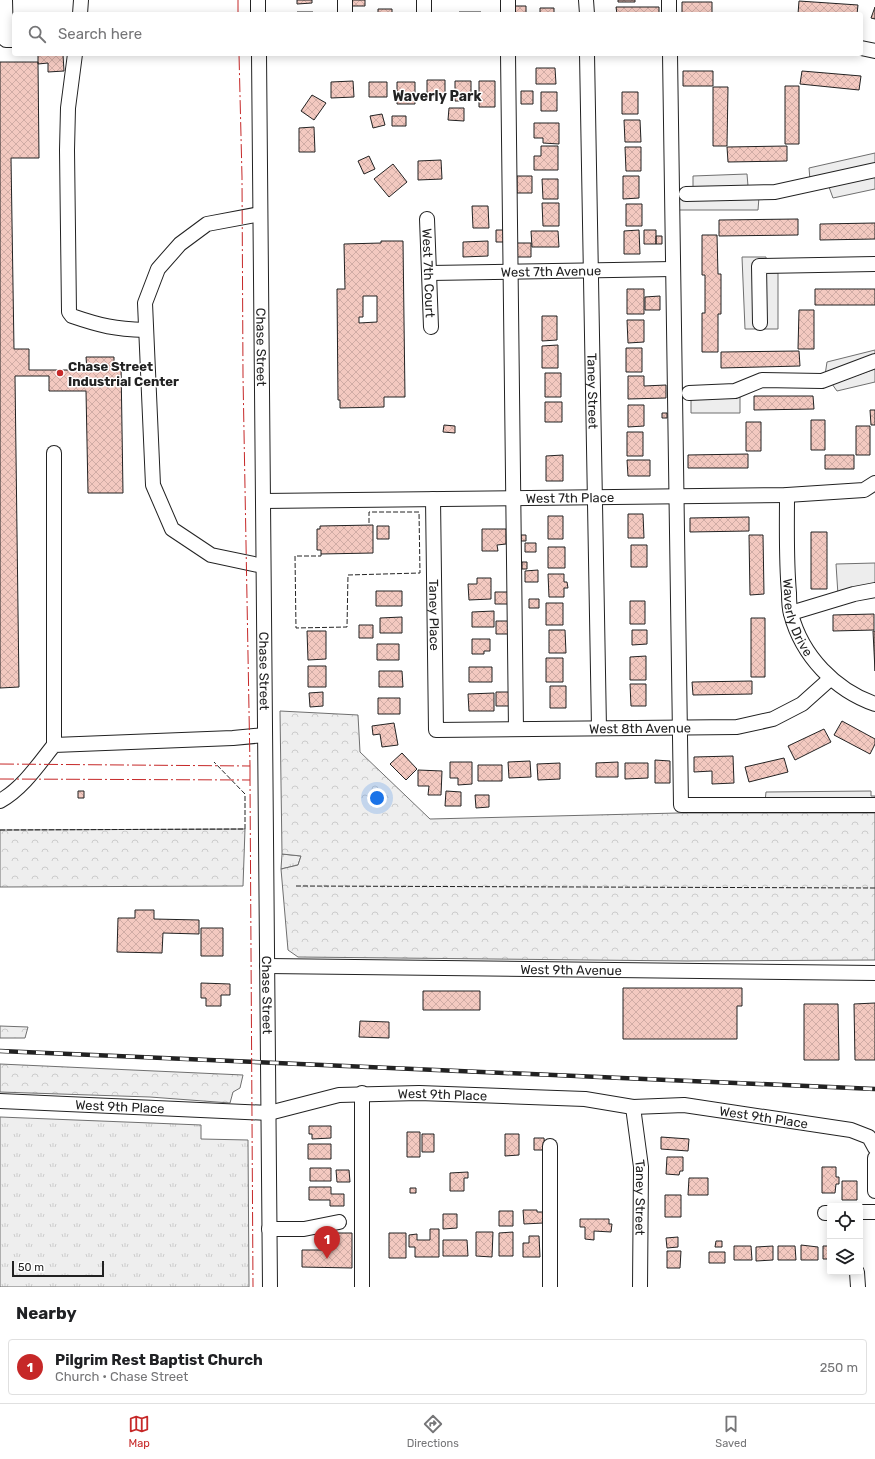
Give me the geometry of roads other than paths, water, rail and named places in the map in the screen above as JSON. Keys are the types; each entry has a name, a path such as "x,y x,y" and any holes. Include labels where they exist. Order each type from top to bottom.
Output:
{"street":[{"path":"5,0 7,40"},
{"path":"80,12 82,0"},
{"path":"258,0 258,12"},
{"path":"344,0 345,12"},
{"path":"424,0 424,12"},
{"path":"508,0 508,12"},
{"path":"586,0 586,12"},
{"path":"669,0 669,12"},
{"path":"863,48 875,51"},
{"path":"75,56 68,108 67,150 69,312 72,316 101,326 118,329 145,330"},
{"name":"Chase Street","path":"259,56 270,1287"},
{"path":"508,56 516,729"},
{"name":"Taney Street","path":"587,56 599,728"},
{"path":"670,56 680,805 875,805"},
{"path":"686,194 775,192 875,170"},
{"path":"260,214 207,224 180,244 158,269 145,303 145,330 153,485 172,529 211,555 263,566"},
{"name":"West 7th Court","path":"427,219 431,327"},
{"path":"760,323 759,266 875,264"},
{"name":"West 7th Avenue","path":"430,273 673,269"},
{"path":"689,393 735,391 762,380 822,381 875,361"},
{"path":"0,801 12,794 32,773 54,745 54,453"},
{"name":"West 7th Place","path":"263,501 787,495 864,490 875,483"},
{"name":"Waverly Drive","path":"787,495 788,579 791,613 798,634 812,657 830,679 858,698 875,704"},
{"name":"Taney Place","path":"433,499 436,730"},
{"path":"791,613 865,591 875,590"},
{"name":"West 8th Avenue","path":"436,730 737,727 773,719 802,704 830,679"},
{"path":"54,745 233,738 265,735"},
{"name":"West 9th Avenue","path":"268,966 875,973"},
{"path":"362,1093 362,1287"},
{"name":"West 9th Place","path":"0,1101 268,1113 319,1099 362,1093 419,1093 585,1099 633,1108 684,1105 851,1130 869,1137 875,1148"},
{"name":"Taney Street","path":"633,1108 641,1167 640,1287"},
{"path":"550,1146 550,1287"},
{"path":"875,1158 875,1191"},
{"path":"863,1212 875,1212"},
{"path":"269,1229 304,1229 339,1222"},
{"path":"857,1275 858,1287"}],"railway":[{"path":"0,1051 875,1089"}],"place":[{"name":"Chase Street Industrial Center","path":"60,373"},
{"name":"Pilgrim Rest Baptist Church","path":"327,1259"}],"district":[{"name":"Waverly Park","path":"437,96"}]}
